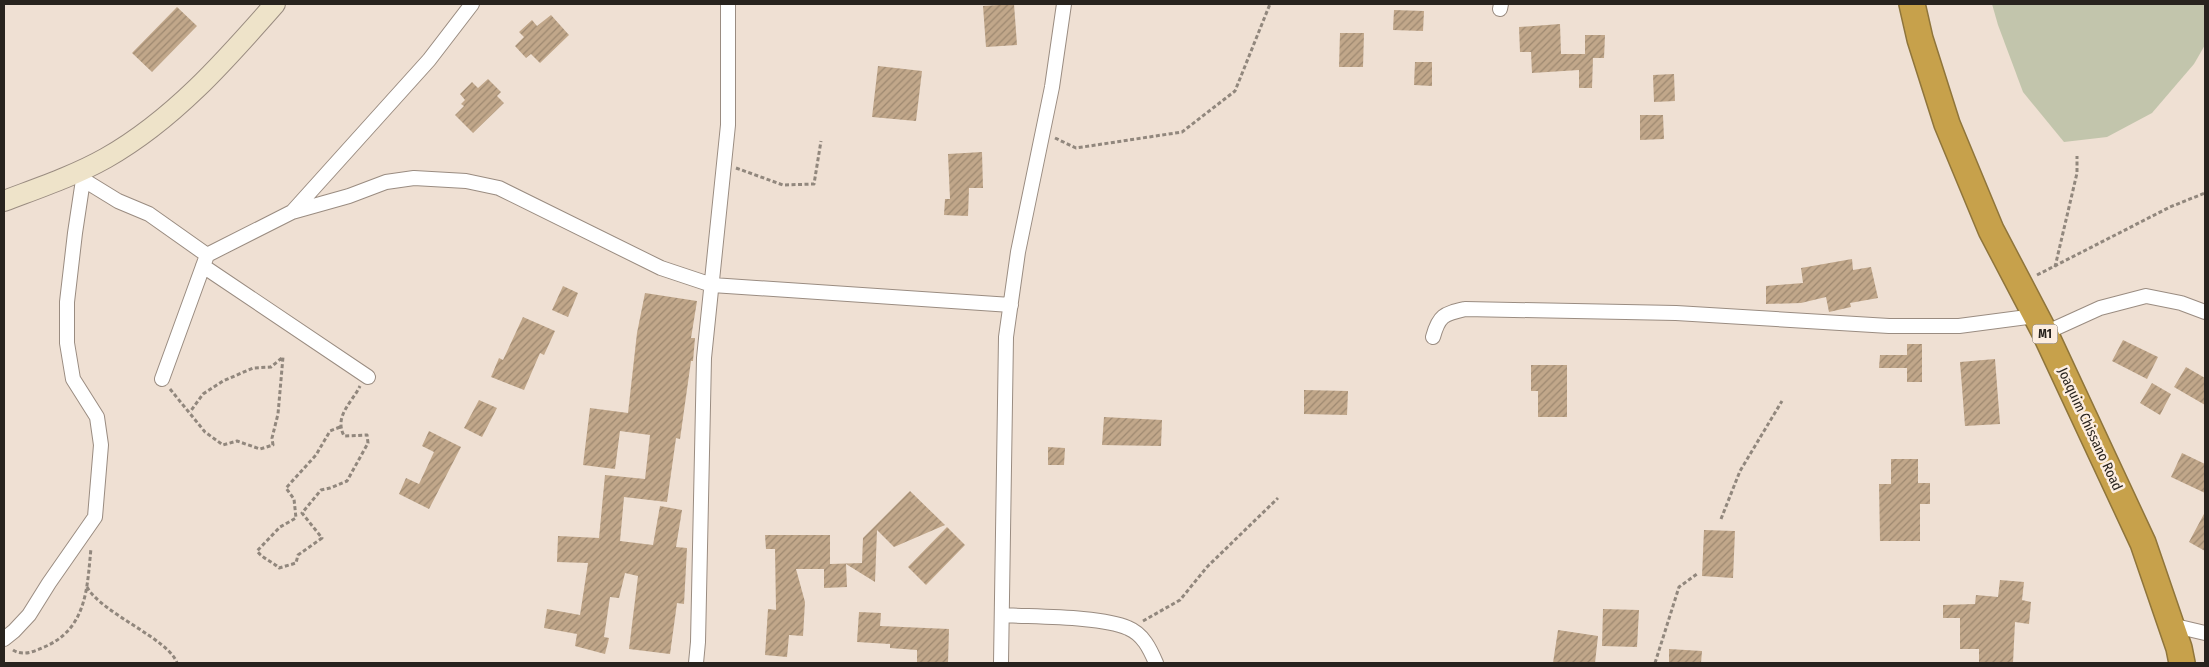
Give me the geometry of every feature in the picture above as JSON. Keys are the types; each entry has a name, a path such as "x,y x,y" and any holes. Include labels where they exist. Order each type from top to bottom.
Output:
{"highway":[{"name":"Joaquim Chissano Road","path":"1912,4 1920,39 1947,124 1991,230 2040,325 2143,543 2171,624 2182,663"}],"street":[{"path":"4,201 79,177 153,128 198,87 275,4"},
{"path":"292,212 429,60 472,4"},
{"path":"696,663 704,358 728,125 728,4"},
{"path":"1001,663 1006,337 1018,252 1052,87 1064,4"},
{"path":"79,177 118,201 149,214 205,260 367,380"},
{"path":"7,644 14,631 29,615 95,517 102,445 97,417 73,379 66,342 79,177"},
{"path":"162,379 205,260 292,212 349,196 386,182 414,178 466,181 499,188 661,268 712,285 1010,304"},
{"path":"1433,337 1436,323 1444,314 1464,309 1676,313 1889,326 2040,325 2146,296 2181,303 2205,312"},
{"path":"1002,616 1101,621 1129,628 1148,644 1156,663"},
{"path":"2171,624 2205,633"}],"path":[{"path":"1043,132 1076,148 1182,132 1235,91 1270,4"},
{"path":"724,164 783,185 814,184 821,140"},
{"path":"2055,267 2077,173 2077,156"},
{"path":"2019,284 2170,207 2205,194"},
{"path":"162,379 205,432 222,445 237,441 260,449 273,446 272,438 278,414 283,357 271,367 253,368 223,380 203,394 190,412"},
{"path":"340,427 330,431 316,455 286,488 294,499 296,518 280,527 256,551 279,568 296,562 298,555 322,538 302,513 321,490 347,481 368,443 368,435 344,436 340,427 342,414 360,384 367,380"},
{"path":"1721,519 1740,471 1782,400"},
{"path":"1129,628 1180,600 1207,567 1278,498"},
{"path":"7,644 17,653 31,653 54,644 73,626 85,603 95,517"},
{"path":"1655,663 1679,587 1697,574"},
{"path":"87,586 92,595 162,646 176,660 176,663"}],"green space":[{"path":"1992,4 2205,4 2205,45 2194,64 2152,113 2107,137 2064,142 2023,92"}],"building":[{"path":"1014,4 1017,45 986,47 983,6"},
{"path":"177,7 197,26 152,72 132,53"},
{"path":"1394,10 1424,11 1423,31 1393,30"},
{"path":"551,15 569,35 540,63 531,54 526,58 515,46 524,37 519,32 532,20 537,26"},
{"path":"1560,24 1561,54 1585,54 1585,35 1605,35 1604,58 1593,58 1592,88 1579,88 1579,70 1532,73 1531,52 1520,52 1519,27"},
{"path":"1340,33 1364,33 1363,67 1339,67"},
{"path":"1415,62 1432,62 1432,86 1414,85"},
{"path":"878,66 922,71 916,121 872,117"},
{"path":"1674,74 1675,101 1654,102 1653,75"},
{"path":"488,79 501,92 497,96 504,103 473,133 455,115 464,106 461,104 465,100 460,94 472,82 478,88"},
{"path":"1640,115 1663,115 1664,139 1640,140"},
{"path":"982,152 983,188 969,188 968,216 944,215 945,199 950,199 948,154"},
{"path":"1852,259 1853,270 1871,267 1878,298 1850,303 1851,307 1829,312 1826,297 1801,303 1766,304 1766,286 1803,283 1801,268"},
{"path":"563,286 578,293 568,317 552,310"},
{"path":"645,293 697,301 691,338 695,338 693,361 691,361 680,439 676,438 667,502 624,497 620,541 653,545 660,506 682,510 676,547 687,548 684,604 677,603 670,654 629,649 638,576 625,573 619,598 610,597 604,637 609,638 605,654 575,646 577,634 544,628 547,609 580,615 588,563 557,562 558,536 599,538 605,475 645,479 650,435 620,431 615,469 583,465 590,408 628,413 637,333"},
{"path":"523,317 555,331 544,355 540,353 524,390 491,377 499,358 503,360"},
{"path":"2123,340 2158,357 2147,379 2112,361"},
{"path":"1907,344 1922,344 1922,382 1907,382 1907,368 1879,368 1880,355 1907,355"},
{"path":"1995,359 2000,424 1965,426 1960,362"},
{"path":"1531,365 1567,365 1567,417 1538,417 1538,391 1531,391"},
{"path":"2186,367 2205,378 2205,405 2174,387"},
{"path":"2152,383 2171,394 2160,415 2140,403"},
{"path":"1304,390 1348,391 1347,415 1304,414"},
{"path":"479,400 497,408 482,437 464,428"},
{"path":"1104,417 1162,420 1161,446 1102,445"},
{"path":"429,431 461,447 429,509 399,494 406,478 419,484 434,452 422,446"},
{"path":"1048,447 1065,448 1064,465 1048,465"},
{"path":"2182,453 2205,464 2205,493 2171,477"},
{"path":"1891,459 1918,459 1918,483 1930,483 1930,504 1920,504 1920,541 1880,541 1879,484 1891,484"},
{"path":"910,491 945,525 894,547 877,530 875,582 846,564 847,587 824,588 824,569 796,569 805,602 803,636 789,635 787,657 765,655 768,609 776,610 775,549 766,549 765,535 830,535 830,564 862,563 863,538"},
{"path":"2205,512 2205,551 2189,542"},
{"path":"947,527 965,545 926,585 908,567"},
{"path":"1704,530 1735,531 1733,578 1702,576"},
{"path":"2000,580 2024,582 2022,600 2031,602 2029,624 2015,622 2013,663 1979,663 1979,649 1960,649 1960,618 1943,618 1943,605 1975,604 1976,595 1998,597"},
{"path":"1603,609 1639,610 1637,647 1602,646"},
{"path":"859,612 881,613 880,626 949,629 948,663 917,663 917,650 890,648 890,644 857,642"},
{"path":"1558,630 1598,636 1595,663 1553,663"},
{"path":"1669,649 1702,651 1701,663 1669,663"}]}
